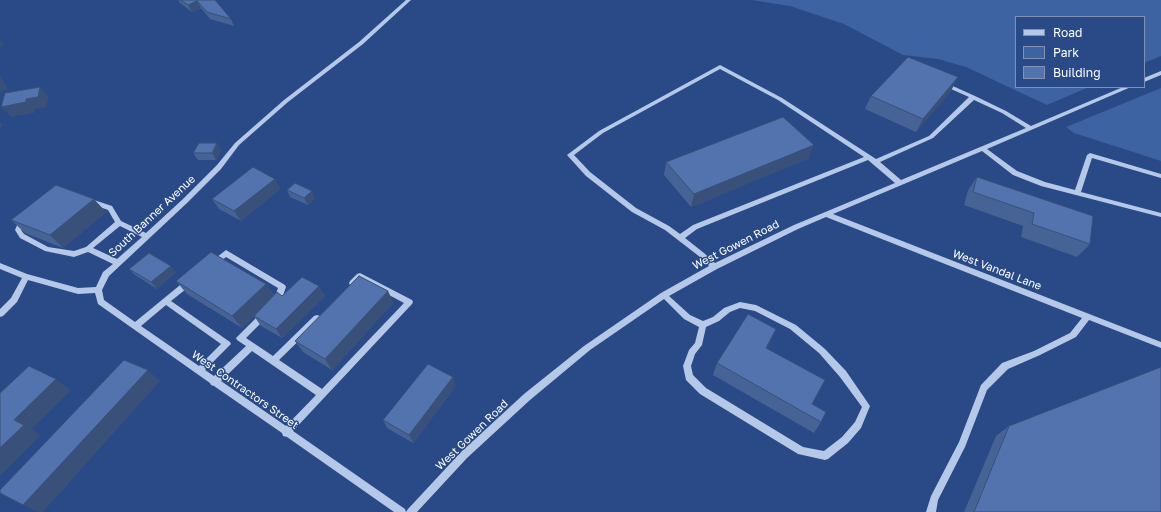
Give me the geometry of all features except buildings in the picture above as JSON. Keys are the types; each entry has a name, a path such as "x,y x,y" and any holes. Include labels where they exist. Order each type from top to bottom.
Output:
{"street":[{"name":"South Banner Avenue","path":"98,290 106,274 212,174 237,144 286,102 361,43 409,0"},
{"path":"714,267 702,255 667,228 634,210 588,174 570,156 601,132 720,67 780,99 876,162 900,183"},
{"path":"1145,80 1161,73"},
{"path":"941,82 1004,112 1031,128"},
{"name":"West Gowen Road","path":"411,512 464,455 527,396 586,348 664,295 714,267 796,227 1126,88"},
{"path":"876,162 931,137 973,97"},
{"path":"982,148 1015,173 1043,184 1161,215"},
{"path":"1077,193 1090,155 1161,176"},
{"path":"680,238 694,227 868,157"},
{"path":"81,197 110,208 119,223 147,236"},
{"name":"West Vandal Lane","path":"825,214 1161,345"},
{"path":"32,216 20,225 18,230 22,236 55,252 74,254 88,250 119,223"},
{"path":"88,250 118,263"},
{"path":"199,371 227,344 240,338 278,301 282,287 226,253 208,267"},
{"path":"0,266 26,277 78,291 98,290"},
{"path":"286,432 409,302 360,276 348,288"},
{"path":"0,314 14,300 26,277"},
{"path":"136,326 196,277"},
{"name":"West Contractors Street","path":"98,290 101,302 402,512"},
{"path":"664,295 687,317 703,326"},
{"path":"166,301 227,344"},
{"path":"740,305 756,308 793,327 822,351 843,374 866,406 858,426 845,440 826,456 801,451 704,390 689,377 687,366 692,352 698,345 703,326 716,319 727,310 740,305"},
{"path":"273,361 322,314"},
{"path":"931,512 934,499 962,444 984,388 1005,366 1036,353 1072,335 1087,317"},
{"path":"240,338 322,394"},
{"path":"214,382 252,346"}],"green space":[{"path":"752,0 1161,0 1161,56 1145,63 1145,16 1015,16 1015,88 1087,88 1047,105 966,67 938,59 903,55 844,24 790,6"},
{"path":"1161,88 1161,161 1074,133 1066,127"}]}
